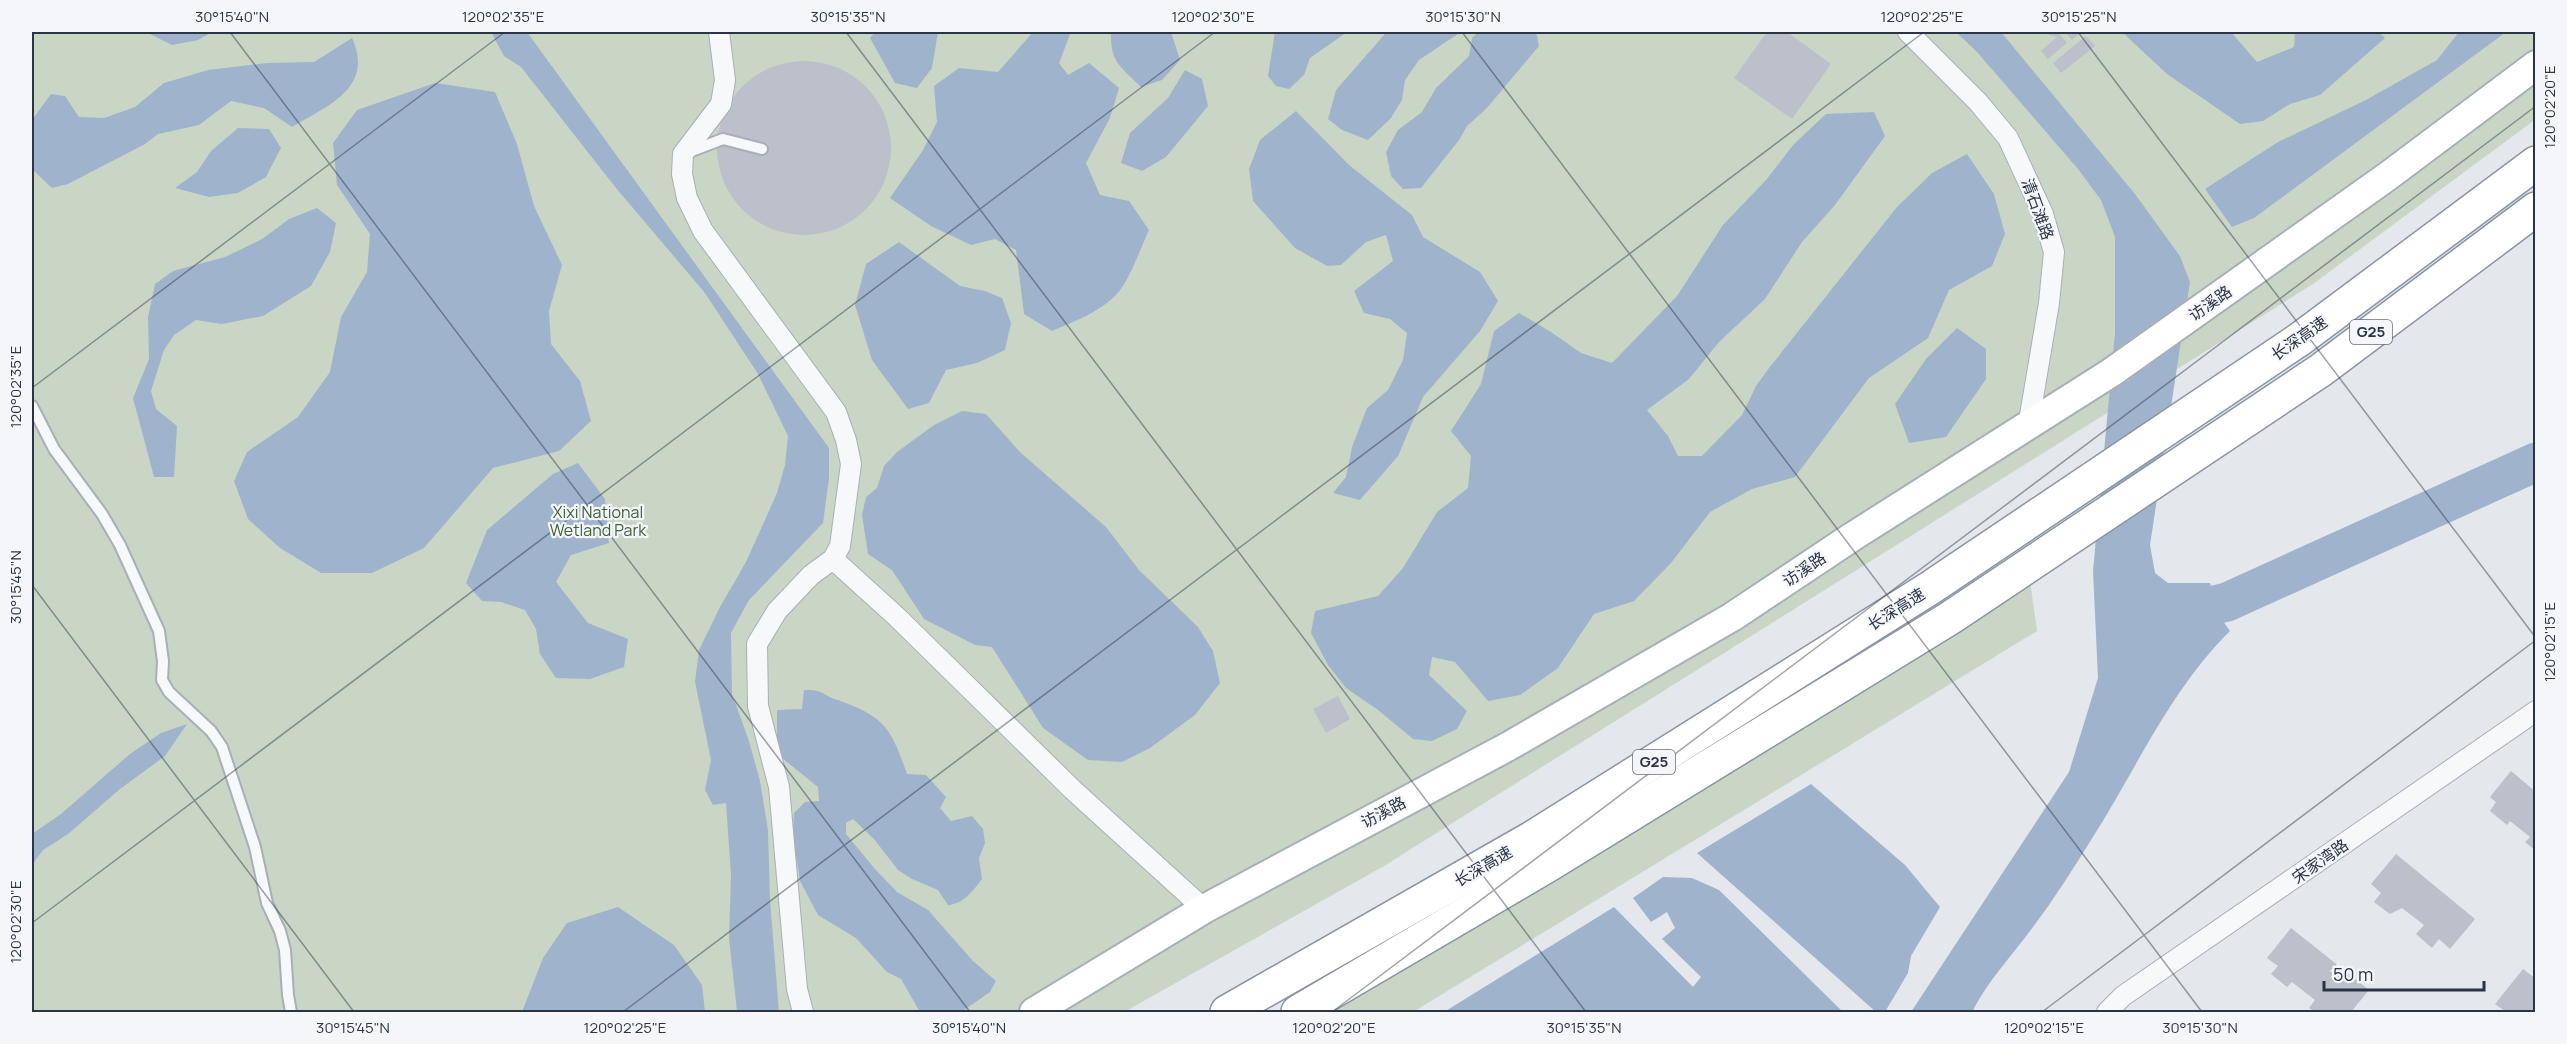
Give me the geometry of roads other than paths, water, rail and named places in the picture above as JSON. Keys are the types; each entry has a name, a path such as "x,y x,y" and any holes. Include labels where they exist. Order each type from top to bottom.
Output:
{"highway":[{"name":"长深高速","path":"1227,1012 1532,838 1930,588 2300,339 2535,163"},
{"name":"长深高速","path":"1298,1012 1550,864 1950,618 2321,369 2535,209"}],"street":[{"path":"719,32 725,80 721,104 683,154 682,174 687,198 703,231 836,412 846,440 851,464 840,546 832,559 811,574 777,611 757,644 758,706 779,787 797,989 803,1012"},
{"name":"清石滩路","path":"1908,32 1978,102 2008,138 2043,214 2054,252 2049,303 2028,427"},
{"name":"访溪路","path":"1034,1012 1204,909 1606,692 1731,617 1852,537 2112,372 2388,176 2535,65"},
{"path":"832,559 898,618 1073,790 1204,909"},
{"name":"宋家湾路","path":"2107,1012 2122,996 2535,711"}],"lane":[{"path":"683,154 723,140 762,149"},
{"path":"32,406 54,449 102,514 120,545 159,631 163,661 162,680 169,692 211,731 222,747 255,847 267,903 280,931 285,950 291,1012"}],"water":[{"path":"149,32 212,32 198,40 172,45"},
{"path":"491,32 527,32 829,448 829,478 823,523 749,600 731,633 732,694 760,781 768,830 770,900 779,1012 737,1012 729,938 731,875 726,803 713,805 705,790 711,760 695,682 699,650 746,562 777,493 785,465 788,436 758,374 705,293 616,188 521,67 504,56"},
{"path":"875,32 938,32 932,68 917,88 895,83 870,38"},
{"path":"1033,32 1071,32 1059,63 1068,75 1089,63 1119,88 1110,118 1086,163 1100,195 1129,201 1149,230 1129,275 1114,297 1076,321 1052,331 1024,314 1016,250 995,239 971,245 931,226 890,198 923,150 937,122 934,86 959,68 998,72"},
{"path":"1111,32 1171,32 1180,60 1162,80 1141,87 1118,63 1112,50"},
{"path":"1275,32 1347,32 1310,58 1304,75 1289,89 1276,86 1268,76"},
{"path":"1384,32 1461,32 1419,60 1405,80 1402,100 1391,118 1368,140 1342,130 1328,119 1336,90 1384,35"},
{"path":"1478,32 1536,32 1539,46 1486,109 1467,126 1459,140 1421,188 1403,189 1391,176 1386,152 1398,130 1422,112 1436,88 1469,56 1472,38"},
{"path":"1956,32 2001,32 2135,194 2180,256 2190,282 2150,545 2155,573 2168,583 2210,583 2218,614 2230,631 2189,679 2070,873 2041,916 1993,979 1972,1012 1911,1012 2069,772 2098,678 2093,571 2115,333 2115,237 2101,200 2078,169 1977,52"},
{"path":"2122,32 2231,32 2257,62 2294,47 2295,32 2379,32 2385,38 2320,95 2290,104 2263,121 2240,124 2167,74"},
{"path":"2459,32 2506,32 2254,218 2232,227 2205,189 2278,142 2366,100 2437,60"},
{"path":"352,38 357,55 357,70 352,83 332,103 292,127 264,108 231,101 199,125 158,134 145,144 68,184 52,188 32,169 32,120 51,94 65,96 79,117 104,118 135,107 164,83 208,70 267,63 314,62"},
{"path":"1185,70 1202,79 1208,106 1166,157 1142,171 1121,163 1130,133 1168,98"},
{"path":"435,83 495,92 517,144 534,206 562,265 549,311 551,344 580,381 591,421 559,451 493,468 424,548 372,573 321,573 280,548 248,519 234,481 247,452 298,417 330,372 341,317 367,272 370,234 337,185 333,143 357,110"},
{"path":"1296,111 1349,165 1412,215 1423,237 1480,272 1498,301 1480,331 1423,397 1398,456 1360,500 1333,493 1346,477 1352,447 1367,408 1388,390 1403,360 1407,333 1390,319 1364,313 1354,291 1393,261 1386,235 1366,242 1341,265 1327,266 1295,248 1253,201 1249,169 1260,140"},
{"path":"1874,112 1885,136 1835,205 1802,242 1765,299 1719,342 1689,379 1647,410 1668,436 1678,456 1702,456 1742,415 1756,386 1769,368 1897,207 1932,173 1967,154 1994,194 2005,234 1992,266 1949,290 1928,338 1869,378 1795,477 1752,489 1710,512 1671,563 1634,601 1594,614 1558,668 1520,695 1488,701 1455,662 1432,657 1429,675 1467,711 1457,729 1432,741 1413,739 1378,710 1346,688 1328,665 1311,633 1315,611 1378,596 1403,568 1437,512 1468,488 1471,456 1451,431 1481,384 1494,331 1519,313 1581,353 1612,363 1677,296 1723,225 1766,180 1794,144 1826,114"},
{"path":"238,128 269,129 281,148 266,177 238,193 209,197 175,188 197,172 211,151"},
{"path":"317,208 336,223 330,252 311,286 263,316 222,324 196,320 174,335 164,350 151,391 156,409 177,426 174,477 154,477 133,398 149,359 148,317 155,284 173,271 225,257 262,239 289,219"},
{"path":"899,242 960,286 985,291 1002,298 1011,323 1005,350 977,363 946,370 929,403 908,409 872,360 855,305 866,264"},
{"path":"1957,328 1986,349 1986,379 1946,437 1909,443 1895,404 1926,359"},
{"path":"962,411 986,414 1021,453 1106,527 1139,570 1198,627 1213,651 1220,683 1195,715 1150,748 1122,762 1088,760 1043,728 992,647 975,645 924,619 892,570 868,554 862,515 866,497 877,488 884,466 897,452 934,425"},
{"path":"578,463 605,499 609,543 571,555 556,582 588,623 628,639 624,667 590,679 556,678 540,654 536,629 525,610 501,602 482,601 466,583 487,530 553,474"},
{"path":"804,690 819,691 854,706 876,719 891,735 907,774 926,775 946,797 940,808 951,821 972,816 983,829 985,843 979,858 982,879 963,899 948,905 938,890 898,870 874,839 853,819 846,823 846,834 875,869 897,892 928,910 973,961 996,981 990,992 961,1012 920,1012 901,979 887,972 856,938 818,915 800,881 793,835 794,813 805,802 819,801 818,787 782,758 777,743 777,710 802,709"},
{"path":"187,724 165,756 120,789 68,834 43,850 32,865 32,834 61,814 130,754 161,733"},
{"path":"1811,784 1905,865 1940,907 1911,956 1908,973 1885,1012 1876,1012 1697,853"},
{"path":"1663,877 1692,878 1719,890 1843,1012 1444,1012 1614,907 1693,987 1701,977 1662,939 1675,928 1667,912 1651,922 1633,898"},
{"path":"618,907 674,945 702,985 705,1012 522,1012 543,958 567,923"}],"waterway":[{"path":"2165,617 2227,602 2536,462"}],"park label":[{"name":"Xixi National Wetland Park","path":"598,521"}]}
